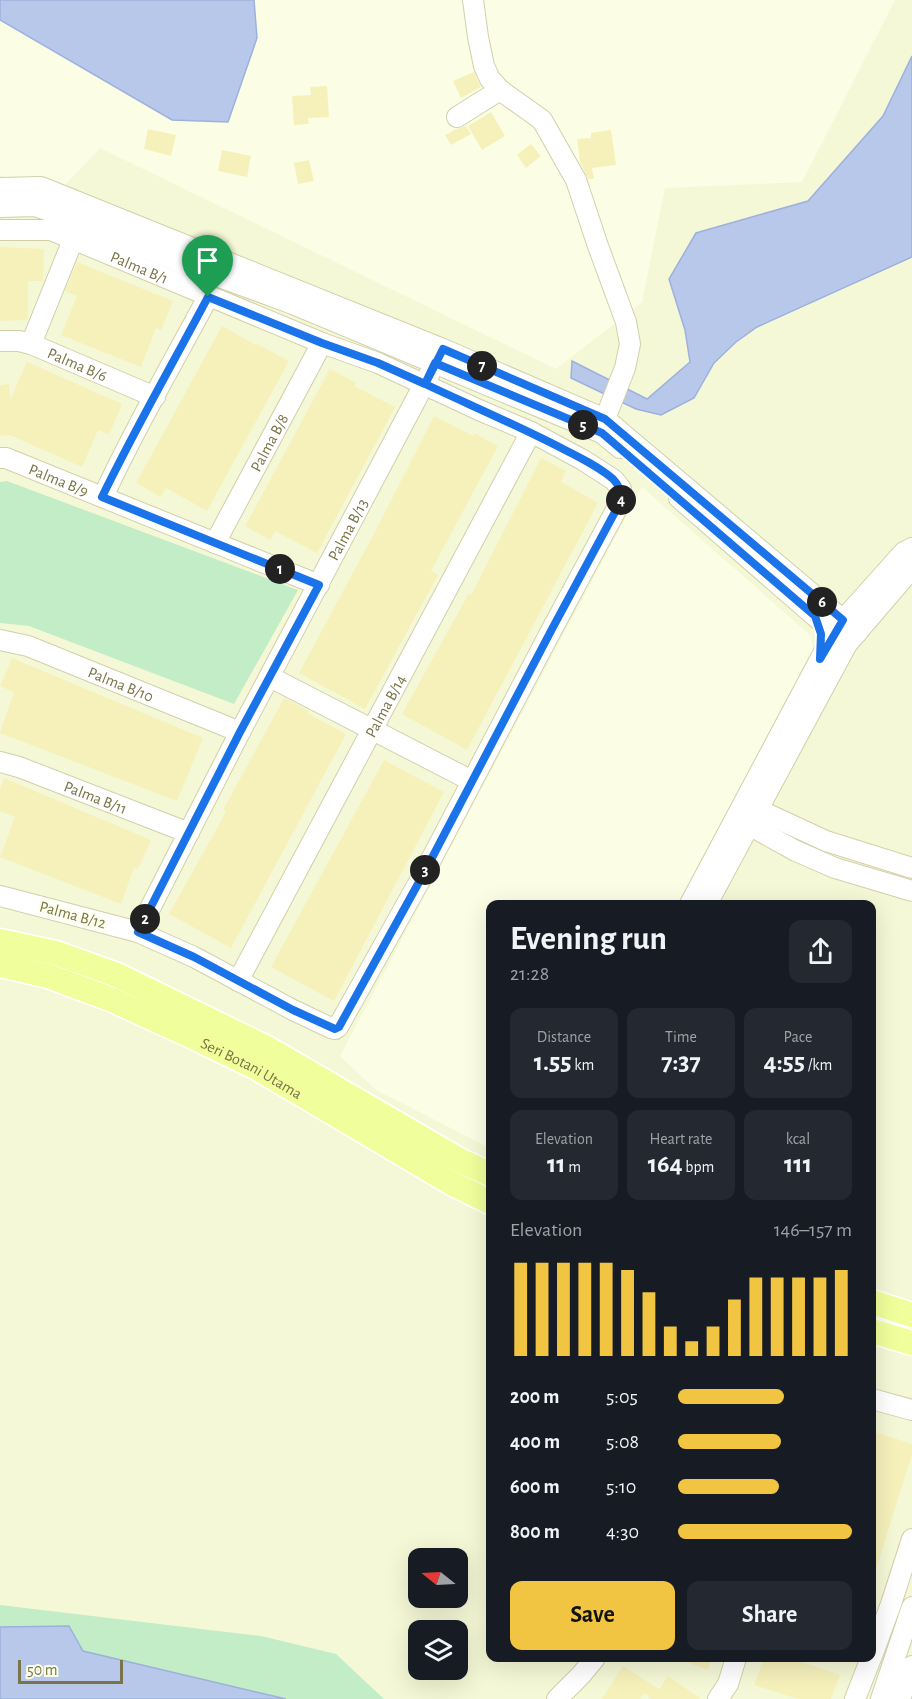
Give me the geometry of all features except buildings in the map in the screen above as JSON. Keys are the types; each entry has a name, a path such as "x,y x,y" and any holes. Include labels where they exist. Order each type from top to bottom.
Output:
{"main road":[{"name":"Seri Botani Utama","path":"0,941 56,953 117,975 267,1048 461,1161 486,1172"},
{"name":"Seri Botani Utama","path":"0,965 48,976 110,999 191,1035 255,1067 453,1184 484,1197"},
{"path":"876,1303 912,1315"},
{"path":"876,1331 912,1343"}],"street":[{"path":"473,0 484,66 490,79 500,90 542,120 576,180 626,322 630,344 625,368 608,413"},
{"path":"457,117 500,90"},
{"path":"0,188 41,187 439,356 602,433 818,609 821,634 820,659"},
{"path":"0,207 35,206 85,223 184,264 293,304 608,413 845,633"},
{"name":"Palma B/1","path":"0,230 51,230 128,261 208,297 378,363 425,384 531,432 614,480 621,489 622,499 472,781"},
{"path":"31,344 73,240"},
{"path":"102,497 126,446 208,297"},
{"name":"Palma B/6","path":"0,341 19,341 31,344 155,397"},
{"name":"Palma B/8","path":"215,543 322,343"},
{"name":"Palma B/13","path":"138,932 240,732 439,356"},
{"name":"Palma B/14","path":"238,981 531,432"},
{"name":"Palma B/9","path":"0,458 6,458 319,585"},
{"path":"692,900 746,814 845,633 856,605 904,552 912,548"},
{"path":"709,900 746,814 820,659 912,568"},
{"path":"818,609 856,605"},
{"name":"Palma B/10","path":"0,640 28,646 240,732"},
{"path":"270,677 472,781"},
{"name":"Palma B/11","path":"0,762 19,767 189,833"},
{"name":"Palma B/12","path":"0,896 138,932 194,957 335,1029 339,1027 472,781"},
{"path":"746,814 912,868"},
{"path":"746,814 796,851 835,868 912,891"},
{"path":"876,1400 912,1410"},
{"path":"876,1644 912,1539"},
{"path":"889,1695 891,1683 906,1673 912,1607"},
{"path":"556,1699 592,1662"},
{"path":"718,1699 728,1684 735,1662"},
{"path":"855,1699 869,1662"}],"shaded area":[{"path":"895,0 912,0 912,1699 0,1699 0,176 65,185 100,148 556,369 642,302 665,188 802,182"},
{"path":"7,481 298,590 234,704 29,626 0,623 0,482"},
{"path":"0,1605 261,1636 336,1654 384,1699 0,1699"}],"water":[{"path":"0,0 254,0 257,38 228,122 172,120 0,20"},
{"path":"912,56 912,257 757,327 736,342 714,363 694,398 661,415 636,409 571,378 572,361 647,399 690,362 685,330 669,279 696,233 808,201 883,116"},
{"path":"69,1626 83,1651 286,1699 0,1699 0,1627"}],"route":[{"path":"208,297 126,446 102,497 319,585 240,732 138,932 194,957 293,1010 335,1029 339,1027 424,873 622,499 621,489 614,480 583,460 531,432 425,384 435,363 602,433 815,616 821,634 820,659 843,620 605,419 443,349 435,363 430,374 425,384 378,363 208,297"}]}
